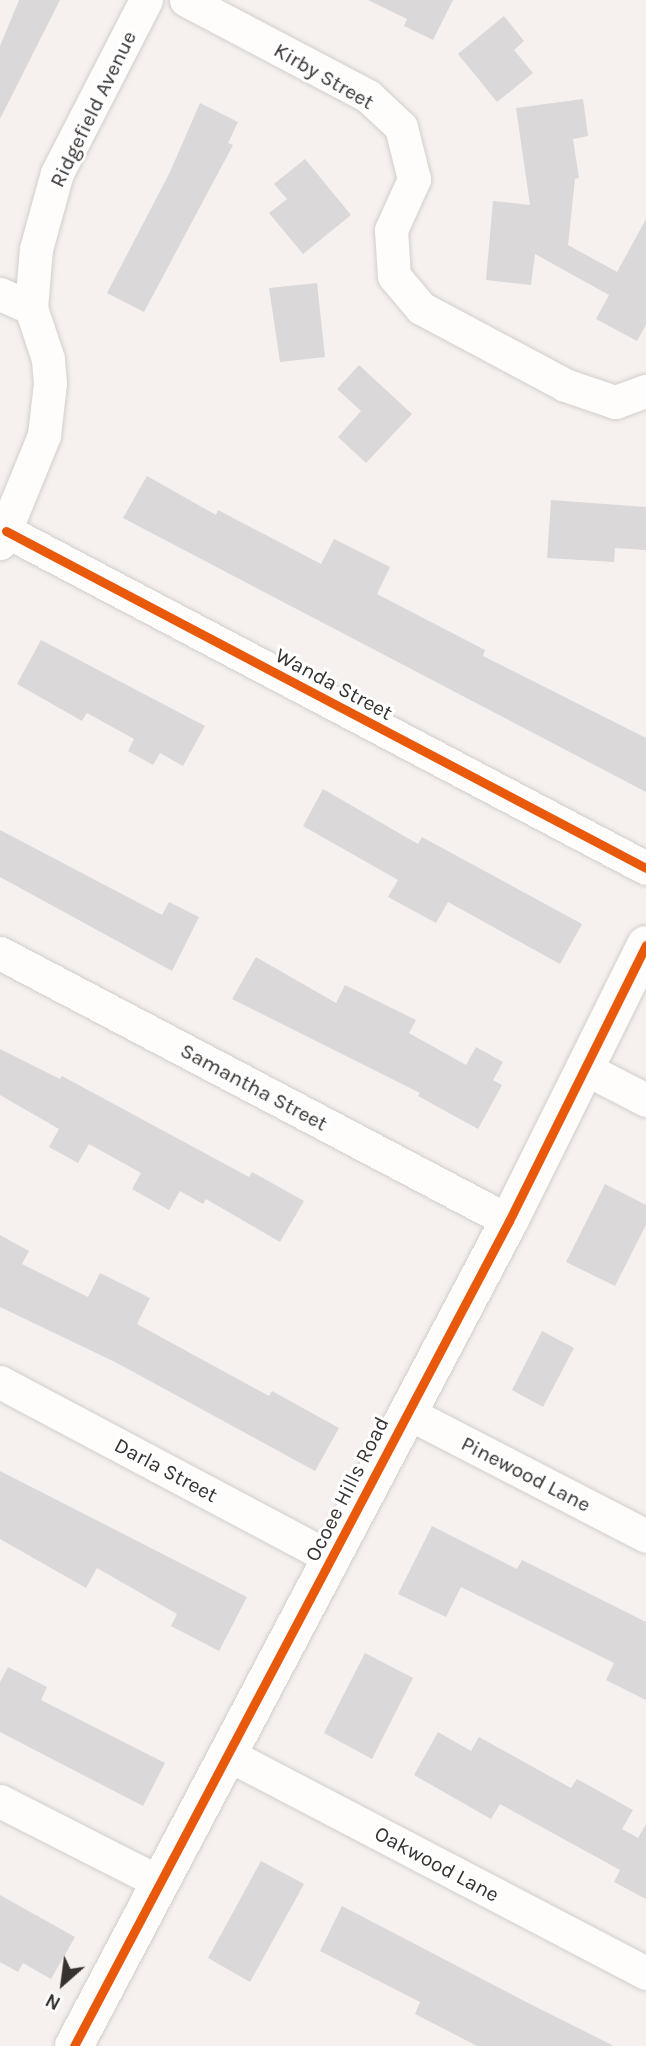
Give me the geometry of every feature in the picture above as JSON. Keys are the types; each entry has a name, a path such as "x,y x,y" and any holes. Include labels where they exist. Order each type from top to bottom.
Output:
{"street":[{"name":"Ridgefield Avenue","path":"3,537 44,435 50,383 48,359 31,308 36,249 57,173 146,0"},
{"name":"Kirby Street","path":"186,0 368,96 401,128 414,179 391,230 394,276 421,308 565,385 615,402 646,391"},
{"path":"0,293 31,308"},
{"name":"Wanda Street","path":"3,537 646,868"},
{"name":"Ocoee Hills Road","path":"74,2046 509,1221 646,945"},
{"name":"Samantha Street","path":"0,953 509,1221"},
{"path":"584,1068 646,1100"},
{"name":"Darla Street","path":"0,1382 331,1558"},
{"name":"Pinewood Lane","path":"406,1412 646,1536"},
{"name":"Oakwood Lane","path":"229,1755 646,1973"},
{"path":"0,1801 161,1883"}],"building":[{"path":"19,0 60,0 0,119 0,46"},
{"path":"368,0 453,0 433,40 404,26 407,19"},
{"path":"504,16 524,41 514,50 533,73 497,102 458,54"},
{"path":"583,99 588,136 573,139 579,178 575,179 568,245 617,272 646,219 646,325 637,341 596,319 609,295 535,254 531,285 486,280 493,201 530,205 516,108"},
{"path":"200,103 238,122 228,143 233,145 144,312 107,293 170,172"},
{"path":"305,159 351,215 303,254 269,213 287,199 274,184"},
{"path":"317,283 325,357 280,362 269,288"},
{"path":"359,365 412,414 366,463 338,437 361,411 337,389"},
{"path":"147,476 216,515 218,510 321,564 334,539 390,567 377,594 485,650 483,656 646,738 646,792 123,518"},
{"path":"551,500 646,507 646,550 615,548 614,562 547,558"},
{"path":"41,640 205,726 183,766 160,753 153,765 128,751 134,739 87,713 82,721 17,684"},
{"path":"323,789 418,844 422,837 582,924 560,964 448,902 436,923 388,897 398,880 303,826"},
{"path":"0,830 162,915 169,902 199,917 172,971 0,877"},
{"path":"256,957 336,1003 345,985 416,1020 409,1033 466,1065 476,1047 503,1062 493,1080 502,1085 478,1129 418,1096 420,1093 232,999"},
{"path":"0,1049 60,1079 62,1076 249,1177 252,1172 304,1201 280,1242 206,1199 203,1204 180,1191 169,1210 132,1189 141,1173 89,1144 78,1163 49,1147 59,1129 0,1095"},
{"path":"605,1184 646,1205 646,1225 615,1286 566,1262"},
{"path":"0,1235 29,1251 22,1264 88,1297 100,1273 150,1298 137,1324 269,1396 272,1391 339,1428 315,1471 117,1363 0,1307"},
{"path":"542,1331 574,1348 543,1407 512,1390"},
{"path":"0,1471 247,1597 219,1651 171,1626 177,1614 97,1568 86,1588 0,1539"},
{"path":"432,1526 517,1569 522,1560 646,1622 646,1700 606,1680 614,1663 461,1587 446,1617 398,1594"},
{"path":"365,1653 413,1678 372,1759 324,1733"},
{"path":"8,1667 47,1687 41,1700 165,1763 143,1806 0,1732 0,1682"},
{"path":"438,1732 471,1751 479,1737 571,1788 577,1779 633,1810 622,1829 638,1838 646,1824 646,1899 614,1882 620,1870 500,1804 491,1819 414,1775"},
{"path":"261,1861 304,1884 250,1982 208,1958"},
{"path":"0,1895 75,1937 51,1979 23,1963 18,1972 0,1962"},
{"path":"342,1906 614,2046 477,2046 415,2014 420,2002 320,1951"}],"cycle path":[{"path":"6,531 646,868"},
{"path":"74,2046 509,1221 646,945"}]}
